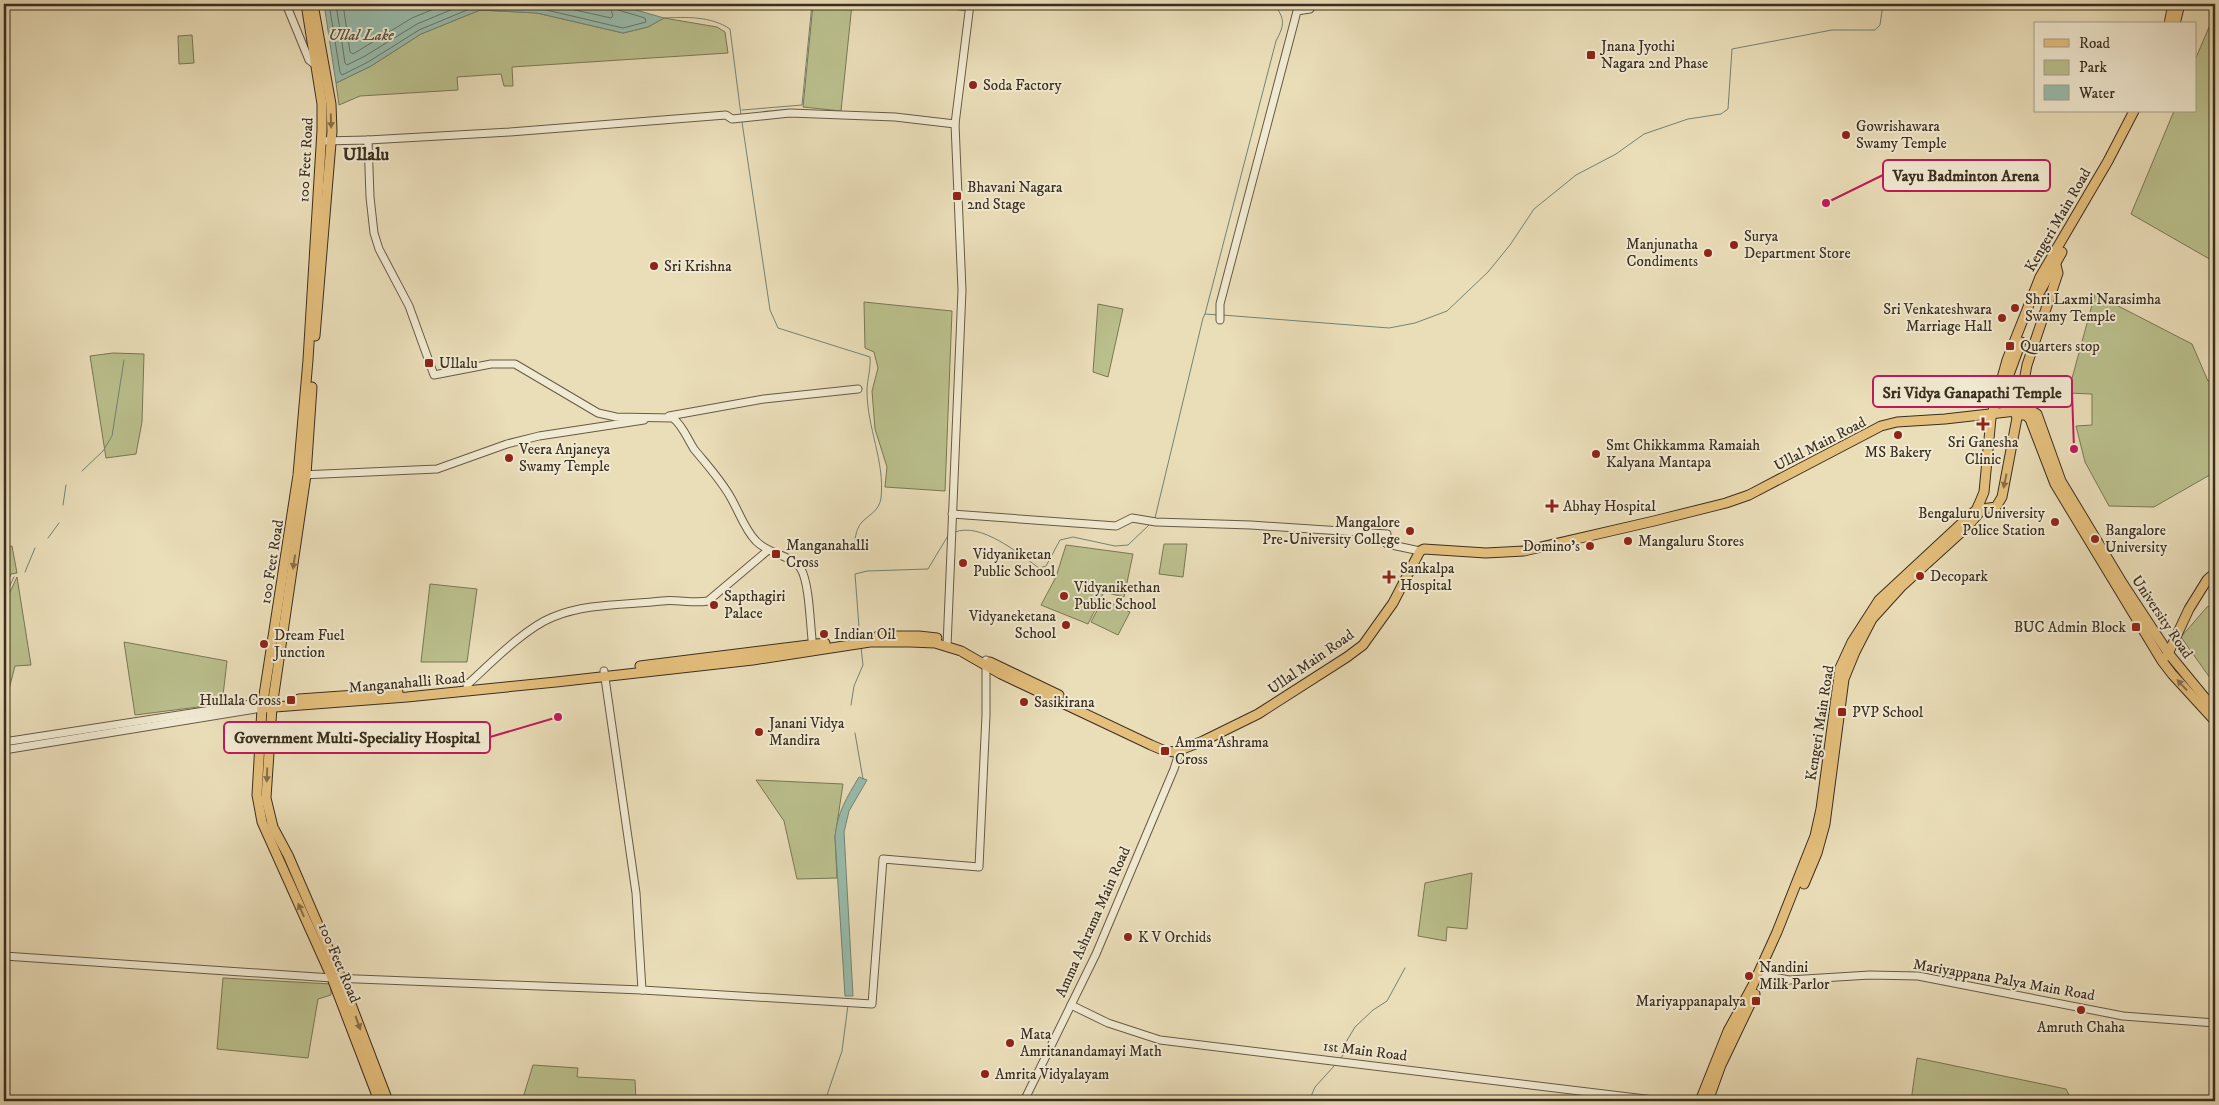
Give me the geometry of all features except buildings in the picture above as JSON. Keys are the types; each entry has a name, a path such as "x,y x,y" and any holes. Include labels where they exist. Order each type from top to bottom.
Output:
{"main road":[{"name":"100 Feet Road","path":"306,4 320,67 331,104 326,141 308,360 302,475 267,705 257,795 258,810 276,857 337,978 388,1101"},
{"name":"100 Feet Road","path":"313,4 320,67"},
{"path":"2169,22 2174,4"},
{"path":"2176,22 2180,4"},
{"name":"Kengeri Main Road","path":"2053,263 2133,112"},
{"name":"Kengeri Main Road","path":"1708,1101 1761,975 1810,870 1821,839 1829,798 1844,679 1855,652 1872,619 1902,587 1968,527 1989,497 1995,416 2007,360 2040,277 2053,263 2108,174 2139,112"},
{"path":"1980,508 1996,507 2002,497 2027,365 2058,273 2053,263"},
{"path":"1995,416 2018,413"},
{"name":"University Road","path":"2018,413 2026,415 2030,419 2042,441 2055,484 2091,537 2166,657 2215,710"},
{"name":"Ullal Main Road","path":"1180,750 1258,714 1311,682 1363,645 1393,603 1420,551 1429,549 1486,553 1524,551 1585,538 1726,503 1768,486 1859,437 1877,430 1995,416"},
{"path":"2166,657 2189,609 2207,580 2215,573"},
{"name":"Manganahalli Road","path":"267,705 468,688 813,648 870,639 947,643"},
{"path":"947,643 1166,751 1175,752 1180,750"},
{"name":"University Road","path":"2166,657 2172,674 2215,721"},
{"name":"Kengeri Main Road","path":"1700,1101 1728,1031 1761,975"},
{"name":"100 Feet Road","path":"337,978 379,1101"}],"street":[{"path":"286,4 309,60 320,67"},
{"path":"944,4 970,6 955,124 962,290 947,643"},
{"path":"1220,316 1220,304 1297,11 1310,9 1312,4"},
{"path":"326,141 510,132 726,115 732,119 790,113 895,117 955,124"},
{"path":"368,140 370,197 374,233 379,249 409,306 434,375 491,364 515,364 598,413 616,417 672,418 682,427 694,449 731,498 755,540 767,551 790,558 802,570 813,648"},
{"path":"302,475 437,469 507,444 539,436 668,417 764,399 858,389"},
{"path":"952,514 1116,526 1132,518 1156,522 1251,525 1387,534 1387,544 1420,551"},
{"path":"468,688 528,631 552,617 596,607 670,600 700,602 708,600 767,551"},
{"path":"4,956 337,978 642,990 872,1004 883,859 980,867 986,715 985,662"},
{"path":"605,673 636,893 642,990"},
{"name":"Manganahalli Road","path":"4,742 267,705"},
{"name":"Manganahalli Road","path":"4,750 267,705"},
{"name":"Amma Ashrama Main Road","path":"1024,1101 1096,954 1174,769 1180,750"},
{"name":"Mariyappana Palya Main Road","path":"1761,975 1789,980 1870,975 1918,976 2123,1016 2215,1022"},
{"name":"1st Main Road","path":"1071,1004 1108,1023 1160,1040 1662,1101"}],"green space":[{"path":"813,4 852,4 841,111 803,107"},
{"path":"480,10 537,13 623,33 648,27 664,18 717,27 725,32 728,53 512,67 513,86 504,86 501,74 457,77 458,90 360,96 339,105 336,83 371,66 421,34"},
{"path":"2215,13 2215,298 2211,295 2213,261 2131,214 2174,112 2196,112 2196,58"},
{"path":"192,35 194,63 179,64 178,36"},
{"path":"2095,294 2192,344 2208,381 2215,380 2215,472 2154,507 2109,506 2085,462 2076,426 2092,425 2092,394 2068,393"},
{"path":"864,302 952,311 945,491 885,487 887,467 875,429 872,391 878,368 874,352 865,348"},
{"path":"1098,304 1123,309 1108,377 1093,372"},
{"path":"113,353 144,354 142,422 136,454 106,458 90,356"},
{"path":"1164,544 1187,544 1183,577 1159,574"},
{"path":"1066,545 1133,554 1124,597 1104,592 1088,624 1041,605 1056,577"},
{"path":"12,546 17,573 11,574 4,590 4,547"},
{"path":"17,577 31,665 15,666 7,697 4,697 4,605"},
{"path":"430,584 477,589 467,662 421,662"},
{"path":"1103,599 1130,612 1118,635 1091,622"},
{"path":"2215,604 2215,685 2181,637 2207,607"},
{"path":"124,642 227,661 222,704 135,715"},
{"path":"756,780 843,784 835,837 837,878 797,879 784,821"},
{"path":"1472,873 1467,929 1447,927 1446,941 1418,936 1425,883"},
{"path":"223,978 331,984 331,995 318,999 308,1058 217,1049"},
{"path":"1917,1058 2066,1089 2072,1101 1911,1101"},
{"path":"533,1065 578,1068 577,1077 635,1080 636,1101 522,1101"}],"water":[{"name":"Ullal Lake","path":"324,4 615,4 664,18 648,27 623,33 537,13 480,10 421,34 371,66 336,83"},
{"path":"859,777 867,780 849,811 844,832 853,996 845,996 835,837 840,813"}],"waterway":[{"path":"742,110 802,105 812,4"},
{"path":"1205,314 1276,41 1282,26 1282,18 1274,4"},
{"path":"1222,315 1389,328 1415,323 1447,311 1488,272 1510,245 1534,209 1576,175 1616,154 1644,134 1688,119 1721,114 1728,109 1732,49 1832,30 1875,30 1880,25 1883,4"},
{"path":"664,18 707,20 730,29 741,115"},
{"path":"742,122 770,310 778,328 870,357 867,387 868,405 882,484 881,498 876,509 858,528 854,550"},
{"path":"1155,518 1203,318 1205,314 1218,315"},
{"path":"82,471 103,451 112,436 124,360"},
{"path":"63,505 66,485"},
{"path":"48,538 59,523"},
{"path":"955,532 965,530 976,531 987,535 1010,547 1039,568 1046,566 1060,540 1073,537 1115,546 1128,545 1149,525"},
{"path":"860,640 855,574 867,571 928,569 949,534"},
{"path":"25,572 35,548"},
{"path":"4,598 14,577"},
{"path":"851,705 854,686 863,665 861,647"},
{"path":"855,733 863,779"},
{"path":"1341,1058 1346,1042 1355,1027 1373,1010 1387,1001 1405,968"},
{"path":"825,1101 842,1051 848,1005"},
{"path":"1309,1101 1315,1087 1335,1065"}],"place":[{"name":"Jnana Jyothi Nagara 2nd Phase","path":"1591,55"},
{"name":"Soda Factory","path":"973,85"},
{"name":"Gowrishawara Swamy Temple","path":"1846,135"},
{"name":"Bhavani Nagara 2nd Stage","path":"957,196"},
{"name":"Vayu Badminton Arena","path":"1826,203"},
{"name":"Surya Department Store","path":"1734,245"},
{"name":"Manjunatha Condiments","path":"1708,253"},
{"name":"Sri Krishna","path":"654,266"},
{"name":"Shri Laxmi Narasimha Swamy Temple","path":"2015,308"},
{"name":"Sri Venkateshwara Marriage Hall","path":"2002,318"},
{"name":"Quarters stop","path":"2010,346"},
{"name":"Ullalu","path":"429,363"},
{"name":"Sri Ganesha Clinic","path":"1983,424"},
{"name":"MS Bakery","path":"1898,435"},
{"name":"Sri Vidya Ganapathi Temple","path":"2074,449"},
{"name":"Smt Chikkamma Ramaiah Kalyana Mantapa","path":"1596,454"},
{"name":"Veera Anjaneya Swamy Temple","path":"509,458"},
{"name":"Abhay Hospital","path":"1552,506"},
{"name":"Bengaluru University Police Station","path":"2055,522"},
{"name":"Mangalore Pre-University College","path":"1410,531"},
{"name":"Bangalore University","path":"2095,539"},
{"name":"Mangaluru Stores","path":"1628,541"},
{"name":"Domino's","path":"1590,546"},
{"name":"Manganahalli Cross","path":"776,554"},
{"name":"Vidyaniketan Public School","path":"963,563"},
{"name":"Decopark","path":"1920,576"},
{"name":"Sankalpa Hospital","path":"1389,577"},
{"name":"Vidyanikethan Public School","path":"1064,596"},
{"name":"Sapthagiri Palace","path":"714,605"},
{"name":"Vidyaneketana School","path":"1066,625"},
{"name":"BUC Admin Block","path":"2136,627"},
{"name":"Indian Oil","path":"824,634"},
{"name":"Dream Fuel Junction","path":"264,644"},
{"name":"Hullala Cross","path":"291,700"},
{"name":"Sasikirana","path":"1024,702"},
{"name":"PVP School","path":"1842,712"},
{"name":"Government Multi-Speciality Hospital","path":"558,717"},
{"name":"Janani Vidya Mandira","path":"759,732"},
{"name":"Amma Ashrama Cross","path":"1165,751"},
{"name":"K V Orchids","path":"1128,937"},
{"name":"Nandini Milk Parlor","path":"1749,976"},
{"name":"Mariyappanapalya","path":"1756,1001"},
{"name":"Amruth Chaha","path":"2081,1010"},
{"name":"Mata Amritanandamayi Math","path":"1010,1043"},
{"name":"Amrita Vidyalayam","path":"985,1074"}],"district":[{"name":"Ullalu","path":"366,155"}]}
